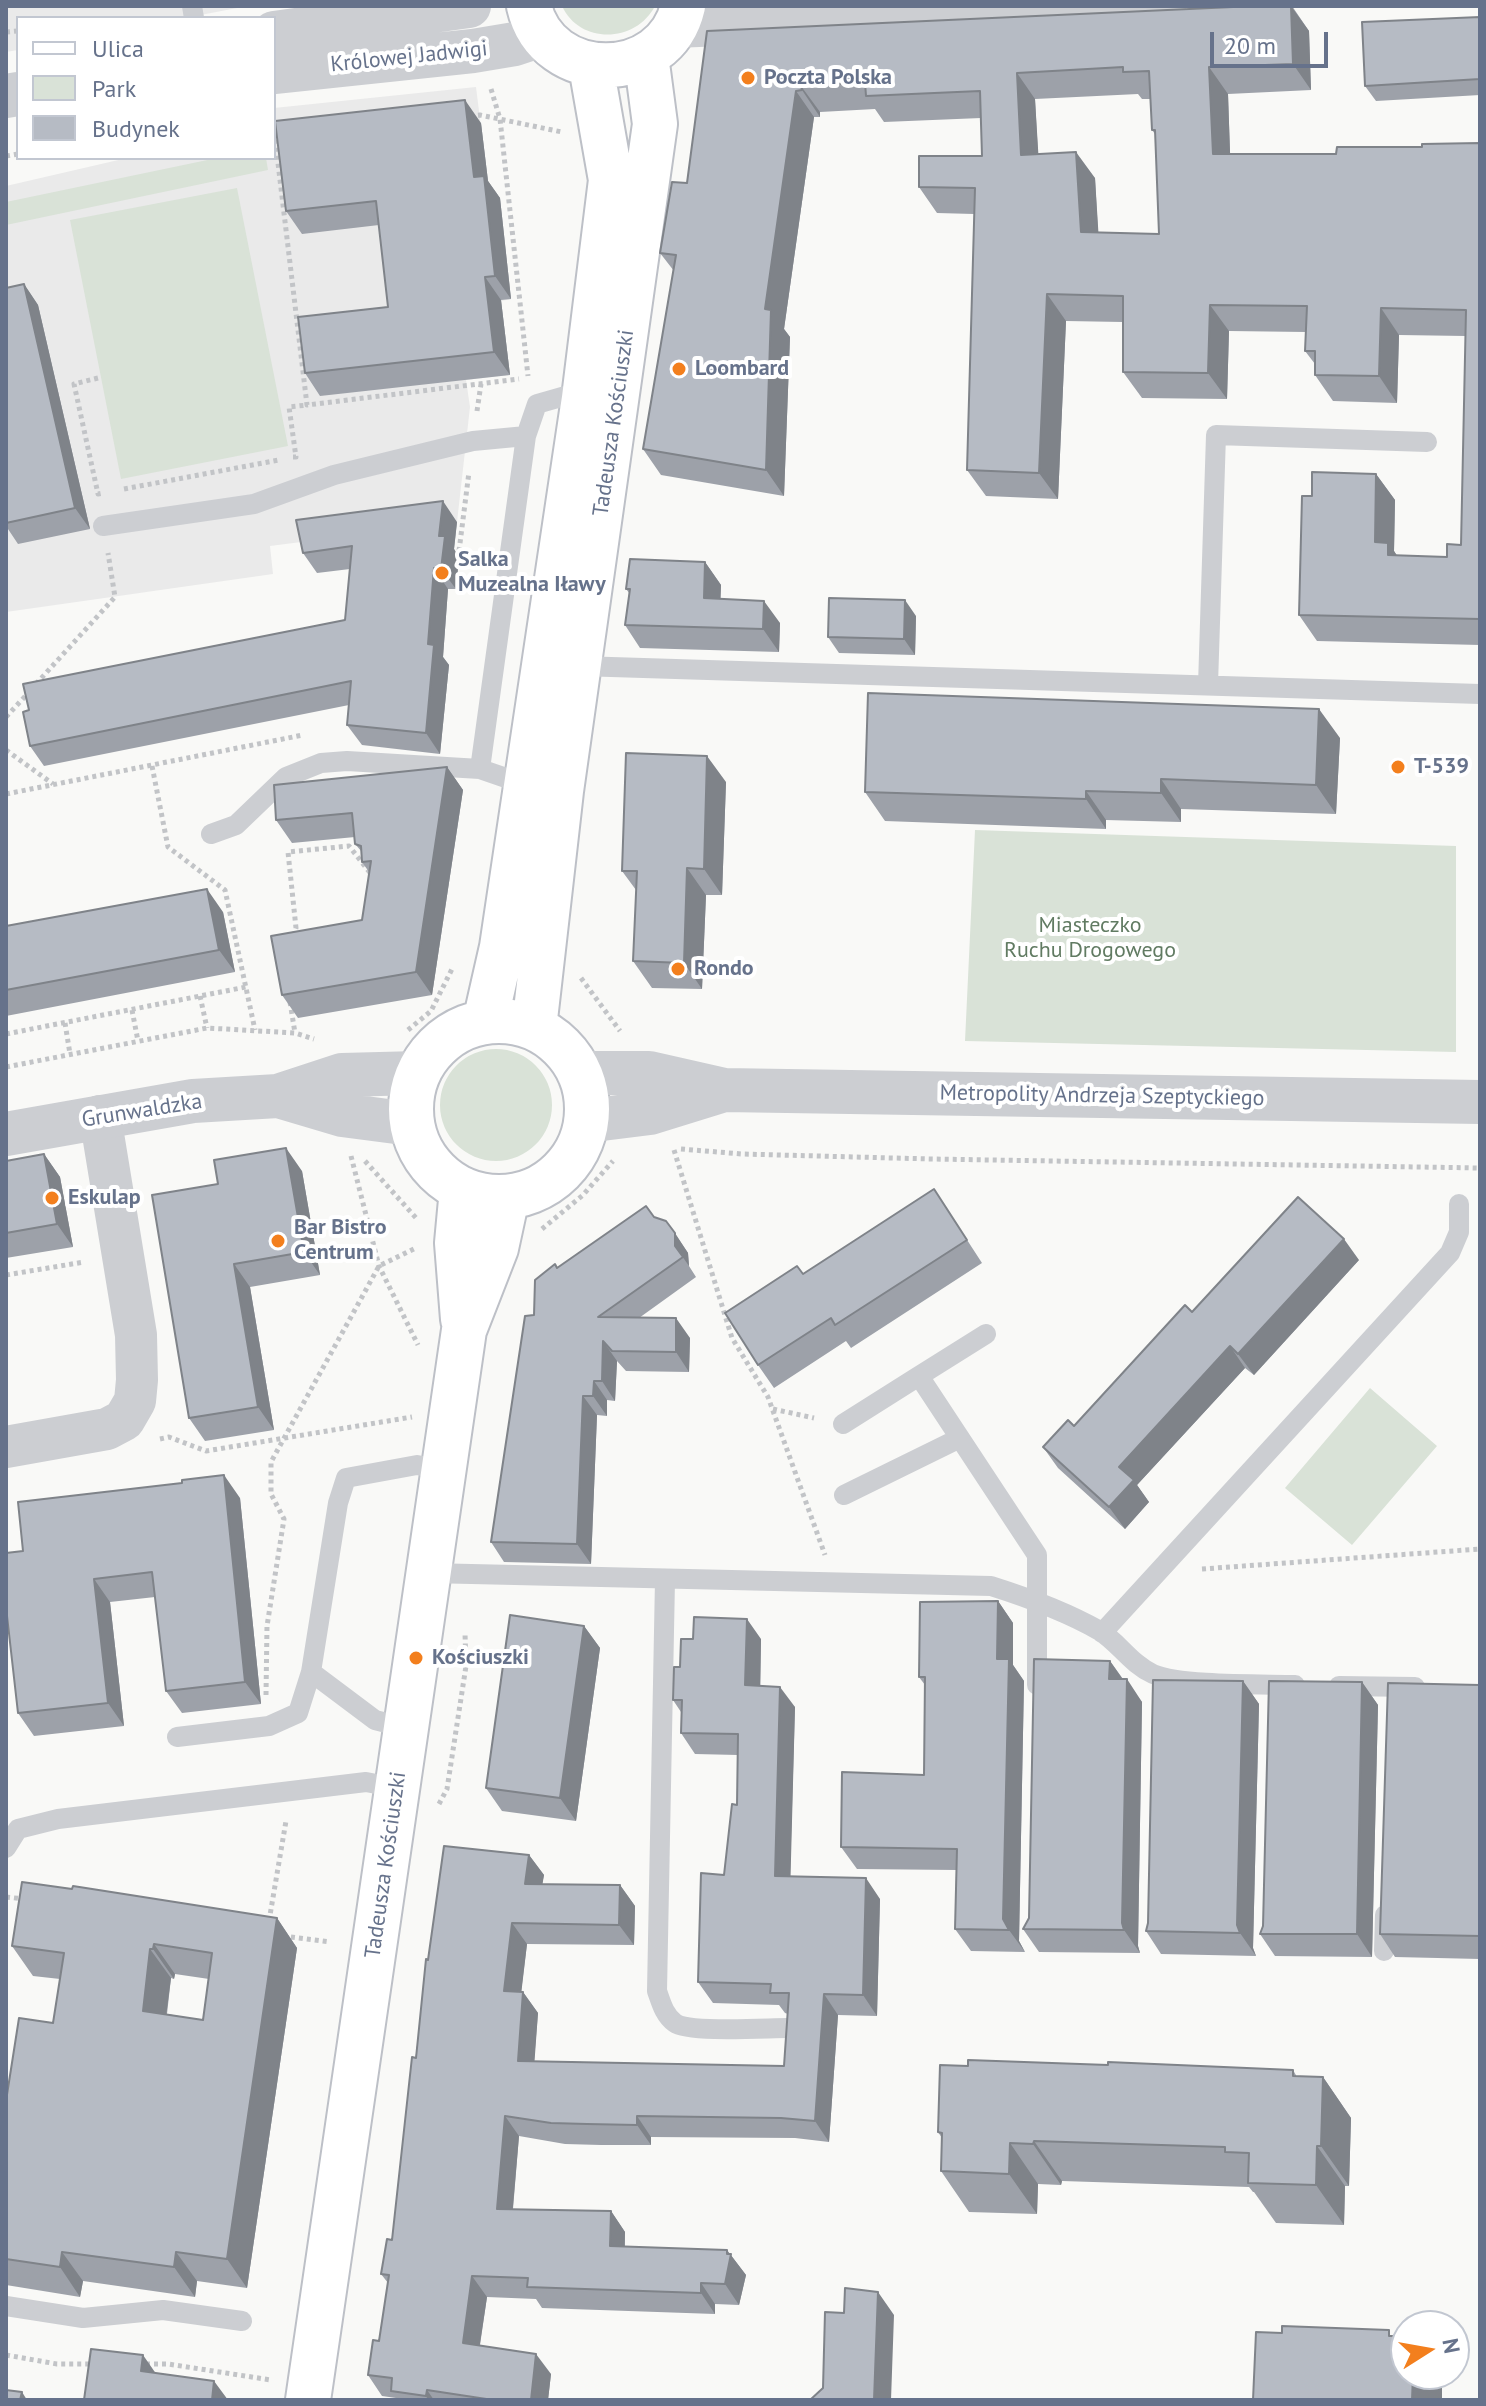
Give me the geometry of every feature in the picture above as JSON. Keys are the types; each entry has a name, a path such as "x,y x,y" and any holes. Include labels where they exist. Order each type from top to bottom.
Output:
{"main road":[{"path":"536,20 555,49 572,60 591,66 628,64 668,30"},
{"name":"Tadeusza Kościuszki","path":"534,1028 561,791 668,30"},
{"name":"Tadeusza Kościuszki","path":"485,1022 502,947 584,398 611,180 591,66"},
{"path":"510,1021 534,1028 568,1054 579,1073 586,1096 586,1121 579,1144 567,1164 551,1180 530,1192 507,1197 484,1196 462,1189 438,1173 421,1151 411,1124 411,1098 418,1073 434,1049 457,1031 485,1022 510,1021"},
{"name":"Tadeusza Kościuszki","path":"462,1189 457,1243 464,1330"},
{"name":"Tadeusza Kościuszki","path":"292,2390 397,1788 464,1330 496,1248 507,1197"}],"street":[{"name":"Królowej Jadwigi","path":"276,33 469,6"},
{"path":"668,30 1165,6"},
{"name":"Królowej Jadwigi","path":"276,72 515,44 536,20"},
{"name":"Grunwaldzka","path":"278,1096 342,1075 418,1073"},
{"name":"Metropolity Andrzeja Szeptyckiego","path":"579,1073 649,1073 724,1090 1480,1102"},
{"name":"Metropolity Andrzeja Szeptyckiego","path":"586,1121 650,1113 724,1090"},
{"name":"Grunwaldzka","path":"6,1134 193,1101 278,1096 342,1115 411,1124"},
{"path":"6,1447 107,1429 124,1420 135,1401 136,1335 100,1116"}],"lane":[{"path":"480,769 526,436 537,404 565,396 584,398 610,449"},
{"path":"1208,685 1216,435 1427,442"},
{"path":"103,526 254,504 334,475 473,441 526,436"},
{"path":"579,666 1480,694"},
{"path":"211,834 236,825 286,777 321,763 347,761 480,769 509,779 524,794"},
{"path":"1102,1633 1450,1253 1459,1232 1459,1204"},
{"path":"843,1424 986,1334"},
{"path":"919,1376 1037,1555 1037,1709"},
{"path":"844,1495 960,1438"},
{"path":"177,1737 269,1726 298,1713 311,1672 338,1503 346,1478 417,1465 443,1470"},
{"path":"428,1573 991,1586 1039,1601 1102,1633 1156,1683 1183,1680 1272,1692 1391,1695 1436,1687"},
{"path":"665,1580 657,1991 664,2011 676,2024 692,2028 787,2028"},
{"path":"311,1672 375,1720 406,1728"},
{"path":"6,1848 18,1829 58,1819 366,1782 397,1788"},
{"path":"1384,1951 1386,1889"},
{"path":"6,2306 83,2318 163,2310 242,2321"}],"path":[{"path":"492,91 500,119 528,378"},
{"path":"464,117 480,115 563,132"},
{"path":"276,138 291,136"},
{"path":"276,146 307,405"},
{"path":"98,378 74,384 98,494 296,457 289,407 528,378 542,373"},
{"path":"6,717 115,597 111,568"},
{"path":"6,794 311,734 340,745 347,761"},
{"path":"6,750 54,785"},
{"path":"152,766 168,847 225,890 255,1030"},
{"path":"292,938 296,928 288,852 349,846 374,877"},
{"path":"397,1035 407,1031 431,1011 449,972 458,963"},
{"path":"572,966 626,1039"},
{"path":"6,1034 246,987"},
{"path":"288,988 295,1033"},
{"path":"200,996 207,1028"},
{"path":"132,1010 138,1041"},
{"path":"65,1023 70,1054"},
{"path":"6,1067 207,1028 295,1033 318,1041"},
{"path":"419,1348 379,1266 350,1148 425,1228"},
{"path":"664,1148 742,1154 947,1160 1480,1168"},
{"path":"674,1149 732,1338 768,1397 826,1559 828,1583"},
{"path":"538,1232 583,1195 621,1151"},
{"path":"266,1709 267,1626 284,1519 271,1494 271,1462 379,1266 421,1246"},
{"path":"772,1409 843,1424"},
{"path":"154,1440 169,1437 206,1451 421,1416"},
{"path":"1192,1570 1480,1549"},
{"path":"267,1934 288,1811"},
{"path":"6,1897 37,1901"},
{"path":"280,1935 330,1942"},
{"path":"6,2355 57,2364 107,2364"},
{"path":"137,2364 168,2364 292,2390"}],"shaded area":[{"path":"6,6 237,6 195,16 16,16 16,50 6,52"},
{"path":"476,87 490,199 511,299 501,301 510,375 466,380 470,407 457,522 270,546 273,574 6,612 6,186 118,160 276,160 276,108"}],"green space":[{"path":"562,6 655,6 635,27 622,33 608,34 581,28 570,19"},
{"path":"207,160 266,160 268,170 6,225 6,202"},
{"path":"237,188 288,446 121,479 70,220"},
{"name":"Miasteczko Ruchu Drogowego","path":"975,830 1456,846 1456,1052 965,1041"},
{"path":"496,1049 517,1054 535,1066 547,1084 552,1105 547,1126 535,1144 517,1156 496,1161 475,1156 457,1144 445,1126 440,1105 445,1084 457,1066 475,1054"},
{"path":"1370,1388 1437,1446 1352,1545 1285,1488"}],"building":[{"path":"1291,6 1293,64 1209,67 1213,154 1336,154 1337,147 1480,143 1480,619 1299,615 1302,496 1312,496 1312,472 1376,474 1375,542 1388,543 1388,555 1447,557 1447,544 1461,545 1466,310 1381,308 1379,376 1315,375 1315,351 1305,351 1307,306 1210,305 1208,373 1123,372 1123,296 1047,294 1039,473 967,470 975,188 919,187 919,156 982,156 980,91 866,96 865,82 801,86 802,90 796,91 765,309 771,310 766,470 643,449 676,255 660,253 672,182 687,183 707,31","holes":["1123,67 1123,72 1149,71 1159,234 1081,232 1076,152 1021,155 1017,73"]},
{"path":"1480,17 1480,79 1365,86 1362,22"},
{"path":"465,100 474,177 484,176 495,276 485,277 494,352 305,373 298,317 388,307 376,201 286,211 276,121"},
{"path":"24,284 75,508 6,523 6,288"},
{"path":"443,501 439,536 445,536 441,569 434,568 428,644 434,645 426,733 347,725 351,681 30,746 23,712 29,710 23,684 345,620 352,546 303,553 296,520"},
{"path":"630,559 705,562 704,598 764,601 763,629 625,625"},
{"path":"829,598 905,600 904,639 828,637"},
{"path":"868,693 1319,709 1316,785 1161,779 1161,793 1086,791 1086,799 865,792"},
{"path":"626,753 707,756 704,869 687,868 684,963 633,961 637,871 622,871"},
{"path":"447,767 416,972 282,995 271,936 362,920 371,861 362,862 361,846 355,844 352,813 276,820 274,785"},
{"path":"207,889 219,950 6,990 6,926"},
{"path":"286,1148 304,1252 234,1264 258,1407 189,1418 152,1195 218,1184 214,1160"},
{"path":"44,1154 57,1224 6,1233 6,1161"},
{"path":"934,1189 967,1240 835,1325 831,1318 758,1365 725,1313 797,1266 803,1274"},
{"path":"1298,1197 1344,1239 1238,1354 1230,1346 1119,1467 1134,1480 1109,1507 1043,1447 1068,1420 1074,1426 1185,1305 1192,1312"},
{"path":"646,1206 654,1217 666,1221 675,1233 675,1246 683,1257 598,1317 676,1318 676,1352 612,1351 603,1341 602,1381 594,1381 593,1396 583,1396 577,1544 491,1542 525,1316 534,1315 535,1280"},
{"path":"224,1475 245,1682 166,1691 152,1572 94,1579 108,1703 18,1713 6,1607 6,1553 23,1551 18,1502 182,1483 182,1480"},
{"path":"998,1601 997,1659 1009,1659 1003,1919 1009,1930 955,1929 957,1849 841,1847 842,1772 924,1775 925,1677 919,1677 920,1602"},
{"path":"510,1615 584,1626 560,1798 486,1788"},
{"path":"694,1617 747,1619 745,1685 780,1687 775,1876 866,1878 863,1995 824,1994 815,2121 637,2116 637,2125 551,2123 505,2116 497,2209 611,2211 610,2246 727,2250 727,2254 731,2254 725,2284 701,2283 701,2293 527,2287 528,2278 472,2276 463,2343 536,2354 531,2400 493,2400 427,2390 426,2396 391,2391 392,2378 368,2375 373,2340 379,2341 389,2275 381,2274 387,2239 392,2240 412,2057 416,2058 426,1959 444,1846 529,1855 525,1884 620,1885 619,1925 512,1923 504,1991 523,1992 518,2061 784,2066 789,1993 770,1993 771,1984 698,1982 701,1873 724,1875 732,1804 737,1805 738,1734 681,1733 682,1700 673,1700 674,1667 680,1667 681,1639 693,1639"},
{"path":"1034,1659 1110,1661 1109,1679 1127,1679 1124,1930 1023,1929 1029,1918"},
{"path":"1153,1680 1243,1681 1237,1925 1240,1933 1146,1931"},
{"path":"1269,1681 1362,1682 1357,1934 1260,1934 1263,1926"},
{"path":"1388,1683 1480,1685 1480,1936 1380,1934"},
{"path":"22,1882 72,1889 73,1886 277,1918 227,2259 176,2252 174,2267 62,2252 60,2267 6,2259 6,2101 19,2018 53,2023 64,1953 12,1946","holes":["154,1944 212,1953 203,2020 143,2011 150,1949"]},
{"path":"968,2060 1293,2070 1293,2076 1323,2077 1321,2146 1317,2146 1316,2185 1248,2183 1249,2153 1225,2152 1225,2147 1034,2141 1033,2144 1010,2143 1009,2174 941,2171 942,2133 938,2132 940,2065 968,2066"},
{"path":"845,2288 878,2292 874,2400 810,2400 823,2388 825,2312 844,2313"},
{"path":"1282,2326 1389,2330 1390,2390 1412,2390 1412,2400 1253,2400 1256,2332 1282,2333"},
{"path":"91,2349 143,2355 141,2371 214,2381 212,2400 84,2400"},
{"path":"6,2390 22,2392 20,2400 6,2400"}],"place":[{"name":"Poczta Polska","path":"748,78"},
{"name":"Loombard","path":"679,369"},
{"name":"Salka Muzealna Iławy","path":"442,573"},
{"name":"T-539","path":"1398,767"},
{"name":"Rondo","path":"678,969"},
{"name":"Eskulap","path":"52,1198"},
{"name":"Bar Bistro Centrum","path":"278,1241"},
{"name":"Kościuszki","path":"416,1658"}]}
